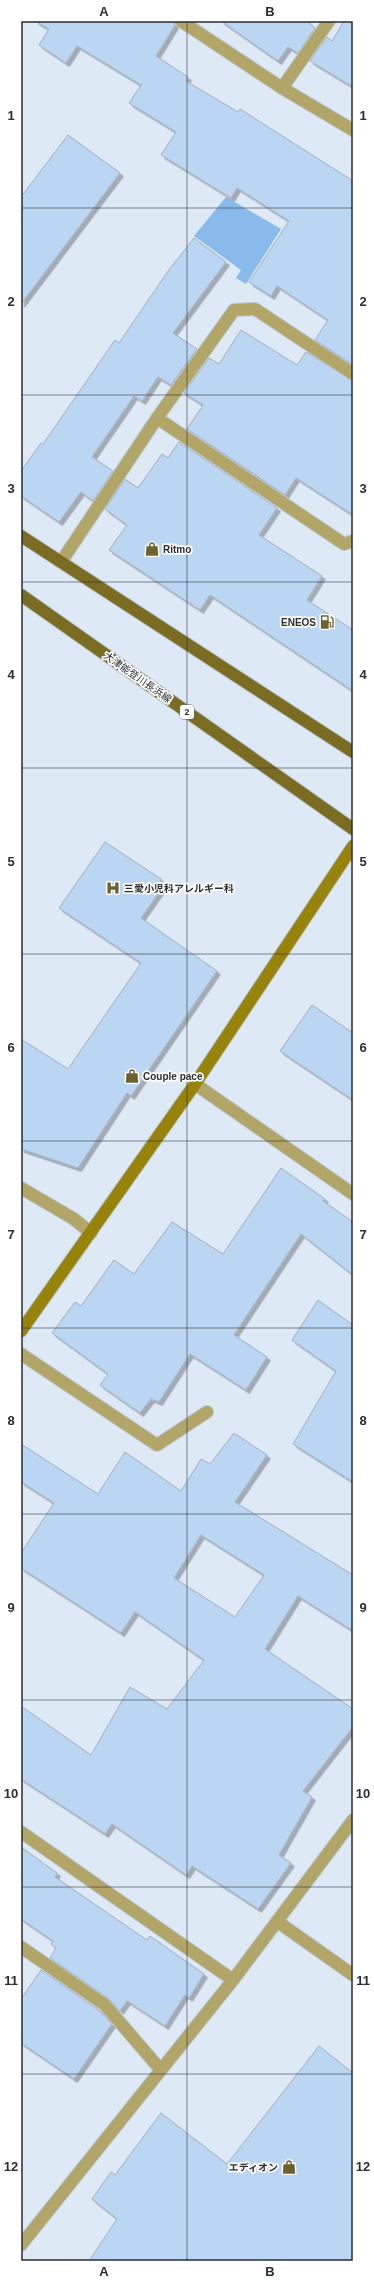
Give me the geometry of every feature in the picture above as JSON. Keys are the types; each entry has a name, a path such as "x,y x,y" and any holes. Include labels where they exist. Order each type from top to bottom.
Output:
{"main road":[{"path":"21,536 353,752"},
{"name":"大津能登川長浜線","path":"21,595 353,829"}],"street":[{"path":"182,21 282,88 353,130"},
{"path":"282,88 330,21"},
{"path":"61,562 157,418 234,310 255,309 353,374"},
{"path":"157,418 344,544 353,541"},
{"path":"21,1331 195,1084 353,846"},
{"path":"195,1084 353,1194"},
{"path":"21,1188 74,1219 91,1233"},
{"path":"21,1354 157,1445 207,1412"},
{"path":"21,2245 160,2069 233,1980 353,1820"},
{"path":"21,1832 233,1980"},
{"path":"278,1922 353,1975"},
{"path":"21,1946 105,2005 160,2069"}],"shaded area":[{"path":"226,197 281,229 246,284 236,278 241,270 194,236"}],"building":[{"path":"35,21 174,21 175,25 156,56 188,77 186,81 238,112 240,109 353,181 353,365 315,340 328,320 277,286 271,296 249,282 289,221 237,188 231,198 161,155 176,132 129,103 141,85 77,46 66,63 39,45 49,29"},
{"path":"221,21 307,21 315,28 298,53 288,47 278,61"},
{"path":"344,21 353,21 353,87 310,61 327,37 332,41"},
{"path":"68,135 120,173 21,304 21,197"},
{"path":"194,238 226,262 173,333 197,349 171,385 158,377 142,401 134,396 92,457 113,471 93,501 81,492 59,522 21,496 21,471 41,443 43,444 115,340 119,343 168,271"},
{"path":"241,330 297,365 306,352 353,381 353,515 296,478 285,495 187,429 203,405 184,393 209,358 219,364"},
{"path":"179,442 277,508 259,535 322,576 307,600 353,630 353,691 210,595 200,610 109,550 127,525 105,509 125,479 138,488 162,454 168,458"},
{"path":"105,842 161,879 160,881 165,884 141,918 217,971 131,1096 127,1093 78,1168 21,1149 21,1039 68,1069 141,963 59,908"},
{"path":"312,1005 353,1033 353,1100 280,1051"},
{"path":"281,1168 325,1199 323,1201 353,1222 353,1275 301,1234 234,1335 267,1357 246,1390 190,1354 159,1402 151,1399 140,1413 100,1385 108,1374 52,1333 75,1302 81,1306 114,1260 134,1274 172,1222 223,1254"},
{"path":"318,1300 353,1325 353,1482 293,1444 336,1371 292,1340"},
{"path":"234,1433 267,1455 235,1502 353,1575 353,1631 298,1596 265,1649 353,1709 353,1727 303,1791 312,1797 279,1855 291,1863 258,1909 192,1866 186,1875 112,1824 105,1834 21,1779 21,1706 91,1755 130,1687 167,1709 204,1660 135,1612 121,1633 21,1568 21,1553 54,1503 21,1482 21,1444 98,1494 125,1452 181,1491 201,1459 210,1464","holes":["201,1535 264,1575 235,1617 174,1578"]},
{"path":"21,1847 57,1873 55,1877 147,1940 150,1936 204,1974 189,1998 185,1995 165,2026 127,2001 120,2011 109,1999 50,1958 56,1948 51,1944 53,1941 21,1919"},
{"path":"41,1970 100,2011 112,2024 74,2079 21,2043 21,1999"},
{"name":"エディオン","path":"319,2046 353,2073 353,2261 89,2261 117,2219 92,2199 111,2172 115,2175 161,2113 227,2164"}],"place":[{"name":"Ritmo","path":"152,549"},
{"name":"ENEOS","path":"327,622"},
{"name":"三愛小児科アレルギー科","path":"113,888"},
{"name":"Couple pace","path":"132,1076"},
{"name":"エディオン","path":"289,2167"}]}
